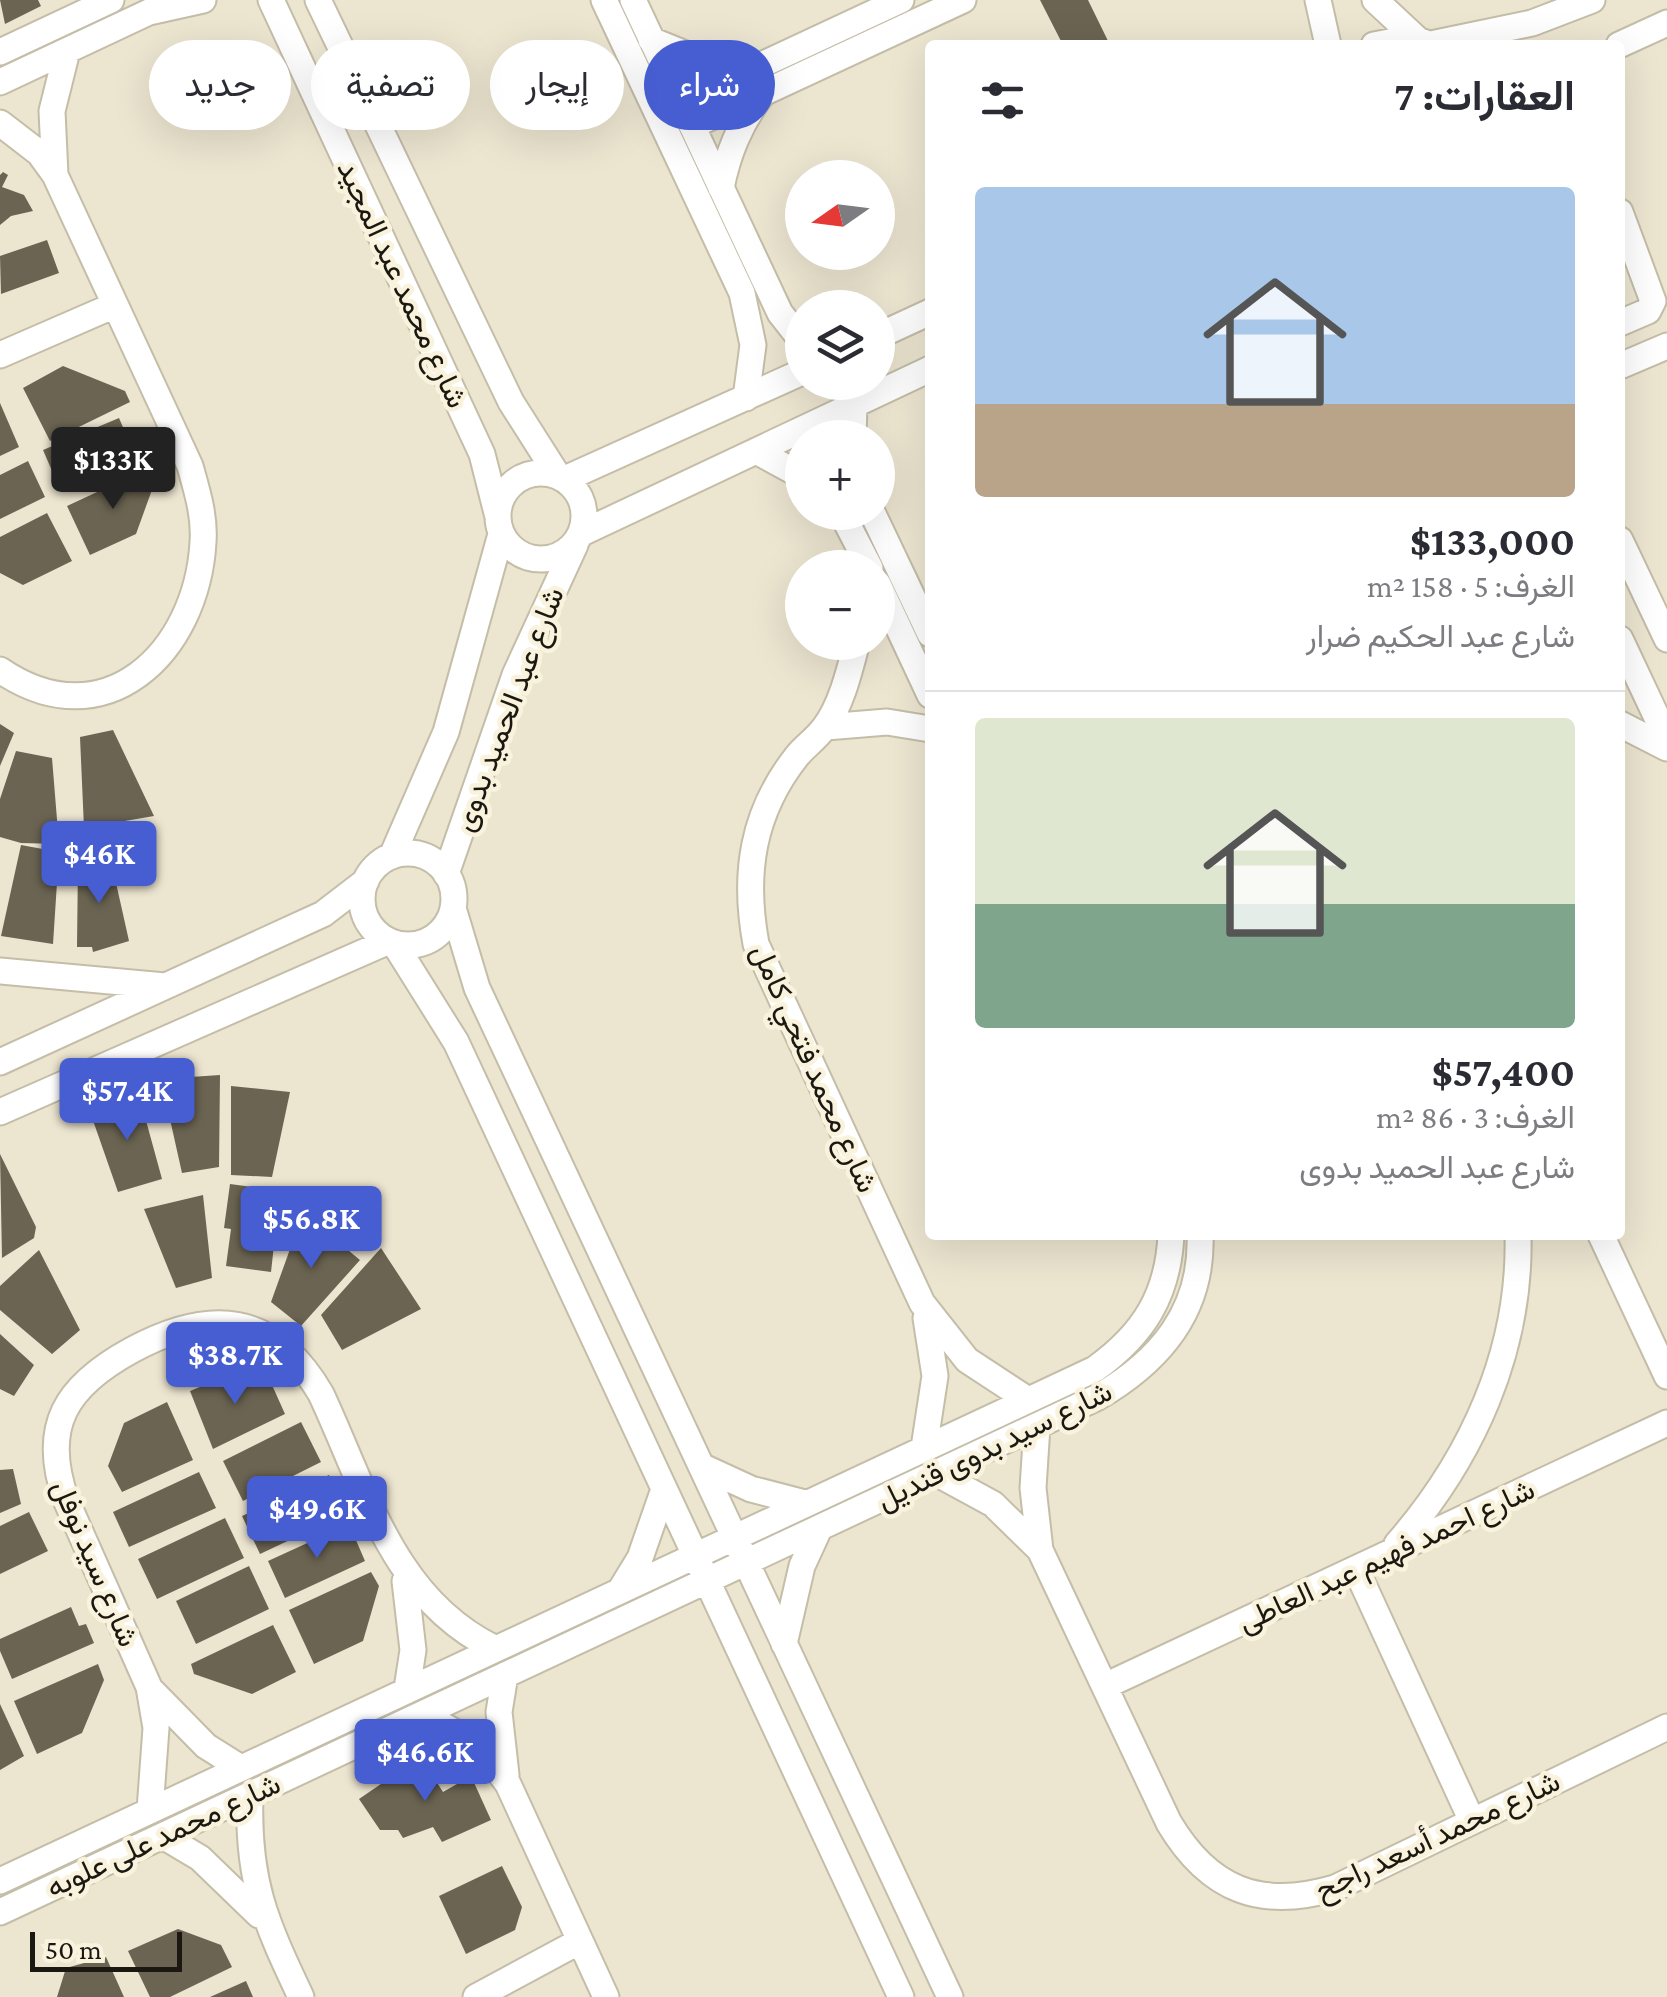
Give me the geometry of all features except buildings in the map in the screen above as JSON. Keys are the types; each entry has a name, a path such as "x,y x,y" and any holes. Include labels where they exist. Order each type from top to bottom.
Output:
{"street":[{"path":"0,52 110,0"},
{"path":"0,82 149,12 193,0"},
{"name":"شارع محمد عبد المجيد","path":"271,0 482,454 500,525"},
{"name":"شارع محمد عبد المجيد","path":"318,0 511,402 561,478"},
{"path":"604,0 742,294 753,345 746,398"},
{"path":"633,0 651,40"},
{"path":"775,59 901,0"},
{"path":"775,88 963,0"},
{"path":"1318,0 1327,40"},
{"path":"1375,0 1423,40"},
{"path":"1443,40 1532,23 1592,0"},
{"path":"1625,42 1667,22"},
{"path":"55,174 52,112 67,51"},
{"path":"0,123 39,153 55,174 190,466 202,520 199,576 188,611 170,643 143,673 108,692 69,699 34,690 0,670"},
{"path":"693,130 785,320"},
{"path":"721,188 739,130"},
{"path":"1625,226 1652,301 1648,312 1625,321"},
{"path":"0,355 116,305"},
{"path":"895,328 925,314"},
{"path":"1625,364 1667,346"},
{"path":"578,539 583,503 561,478 544,472 516,480 506,490 500,525 521,555 535,560 564,554 578,539 925,371"},
{"path":"561,478 785,380"},
{"path":"854,405 854,420"},
{"path":"756,451 785,467"},
{"name":"شارع عبد الحميد بدوى","path":"392,856 446,732 500,525"},
{"path":"881,530 925,617"},
{"name":"شارع عبد الحميد بدوى","path":"446,874 516,675 578,539"},
{"path":"1625,551 1667,639"},
{"path":"895,620 925,684"},
{"name":"شارع محمد فتحي كامل","path":"850,660 826,727 775,786 758,823 750,863 748,904 756,944 922,1303 967,1360 1028,1400"},
{"path":"1627,671 1667,739"},
{"path":"826,727 887,722 925,728"},
{"path":"1625,727 1667,748"},
{"path":"0,1062 323,914 392,856 422,856 446,874 452,908 477,988 950,1997"},
{"path":"366,881 363,909 368,922 391,942 456,1042 901,1997"},
{"path":"0,1112 391,942 420,944 432,939 449,920 452,908"},
{"path":"0,971 170,986"},
{"name":"شارع سيد بدوى قنديل","path":"694,1554 1095,1368 1143,1327 1169,1268 1171,1240"},
{"name":"شارع سيد بدوى قنديل","path":"707,1581 1098,1397 1154,1359 1187,1309 1196,1280 1200,1240"},
{"path":"1390,1553 1426,1512 1482,1416 1512,1311 1518,1240"},
{"path":"1603,1240 1667,1376"},
{"name":"شارع محمد فتحي كامل","path":"922,1303 935,1376 924,1448"},
{"name":"شارع سيد نوفل","path":"150,1810 156,1728 149,1687 66,1500 57,1473 55,1444 61,1416 75,1390 96,1370 169,1330 213,1323 258,1331 284,1346 306,1368 403,1571 442,1617 494,1648"},
{"name":"شارع احمد فهيم عبد العاطى","path":"1105,1686 1667,1423"},
{"name":"شارع محمد أسعد راجح","path":"1037,1426 1033,1488 1040,1550 1186,1851 1210,1874 1239,1890 1271,1898 1319,1892 1667,1727"},
{"path":"701,1466 752,1489 805,1503"},
{"name":"شارع محمد أسعد راجح","path":"936,1473 993,1504 1040,1550"},
{"path":"621,1589 648,1541 664,1489"},
{"path":"784,1644 802,1566 819,1528"},
{"name":"شارع محمد على علوبه","path":"0,1882 694,1554"},
{"path":"1356,1568 1472,1822"},
{"name":"شارع سيد نوفل","path":"403,1571 412,1623 406,1690"},
{"name":"شارع محمد على علوبه","path":"0,1912 707,1581"},
{"path":"505,1676 499,1712 500,1749 508,1784"},
{"name":"شارع سيد نوفل","path":"149,1687 206,1746 241,1768"},
{"path":"420,1715 456,1730 486,1753 508,1784 606,1997"},
{"path":"250,1795 252,1878 266,1922 301,1997"},
{"path":"163,1836 222,1877 266,1922"},
{"path":"476,1997 580,1941"}]}
